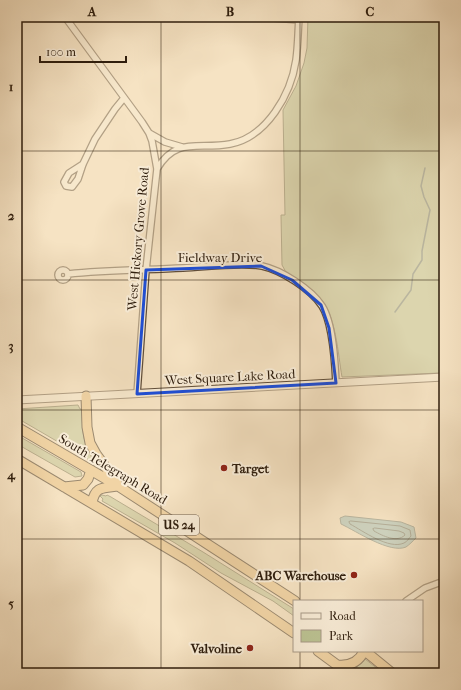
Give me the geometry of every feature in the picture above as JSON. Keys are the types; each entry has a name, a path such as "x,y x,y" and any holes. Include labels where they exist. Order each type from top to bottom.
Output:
{"highway":[{"path":"86,396 87,427 90,443 118,486 98,490 94,494 92,503"},
{"name":"South Telegraph Road","path":"17,427 118,486 293,600"},
{"name":"US 24","path":"17,459 189,561 293,632"},
{"path":"64,487 84,485 91,470"},
{"path":"319,652 348,673"},
{"path":"338,665 344,666 356,661 363,652"},
{"path":"365,652 392,673"}],"street":[{"name":"West Hickory Grove Road","path":"65,17 149,133 154,151 157,169 146,270 137,394"},
{"path":"157,169 167,155 173,150 182,147 235,143 249,137 264,125 280,104 292,77 297,55 299,18 261,17"},
{"path":"83,164 103,127 124,98"},
{"path":"149,133 165,142 182,147"},
{"name":"Fieldway Drive","path":"68,274 253,266 270,268 284,275 310,293 323,309 327,318 332,345 336,383"},
{"name":"West Square Lake Road","path":"17,400 444,377"},
{"path":"407,600 425,588 444,581"}],"highlighted area":[{"path":"261,266 292,280 321,305 329,328 336,383 137,394 146,270"}],"green space":[{"path":"308,17 444,17 444,347 440,373 342,377 333,324 325,304 319,297 289,275 282,265 281,215 285,215 283,110 296,86 304,63 307,48"},
{"path":"78,405 80,409 82,409 85,442 91,453 103,468 17,418 17,409"},
{"path":"17,435 81,472 82,476 75,477 17,444"},
{"path":"107,495 111,497 203,552 293,608 293,615 273,601 221,573 175,543 102,501 103,499 100,496"},
{"path":"365,659 383,673 360,673 355,669"}],"water":[{"path":"345,516 401,522 414,527 416,538 406,547 399,548 382,545 341,524 340,518"}],"waterway":[{"path":"395,312 411,290 413,274 422,260 422,251 430,210 421,186 425,168"}],"place":[{"name":"Target","path":"224,468"},
{"name":"ABC Warehouse","path":"354,575"},
{"name":"Valvoline","path":"250,648"}]}
